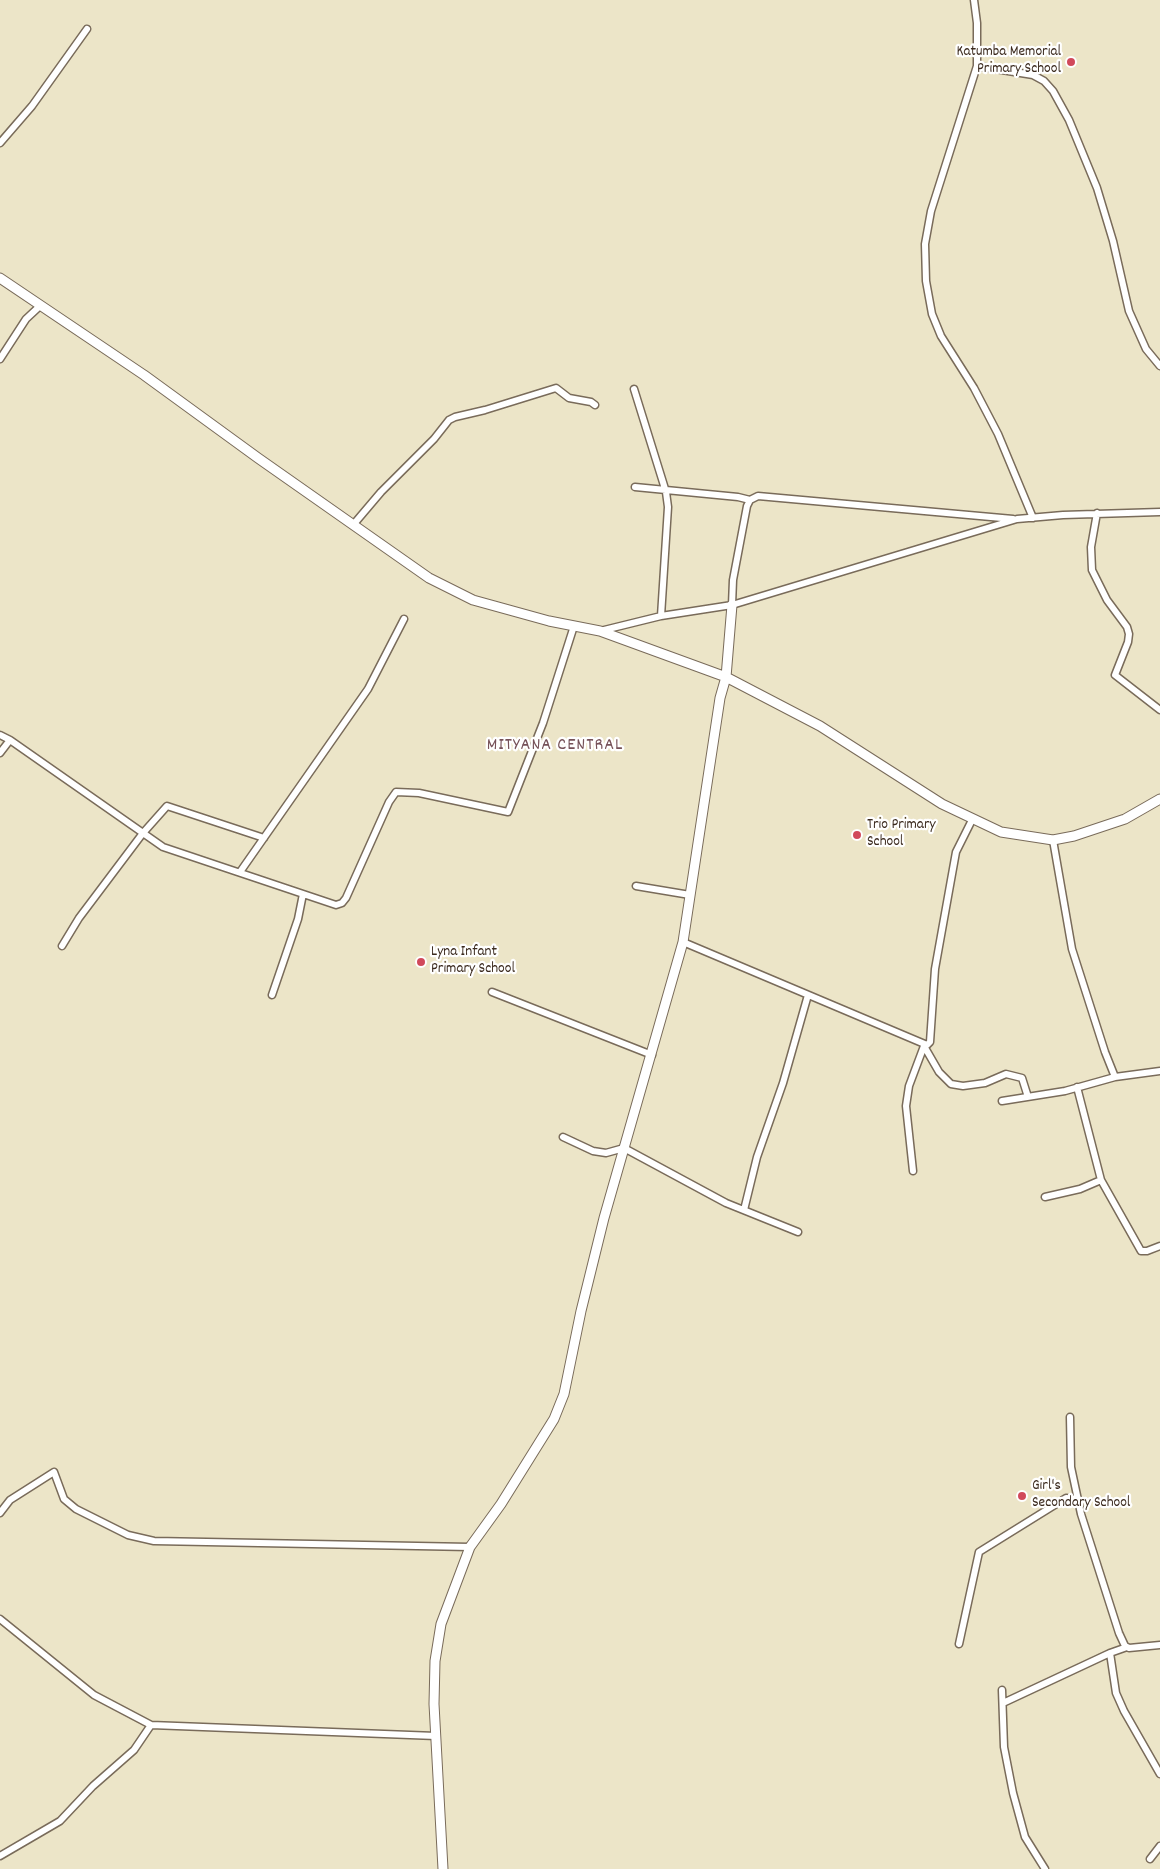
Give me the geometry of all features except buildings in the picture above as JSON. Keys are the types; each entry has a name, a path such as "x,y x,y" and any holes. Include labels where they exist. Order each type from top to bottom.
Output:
{"main road":[{"path":"0,278 144,375 429,578 473,600 511,611 600,631 726,677 820,726 942,804 972,820 1012,835 1053,840 1100,828 1125,819 1160,799"},
{"path":"443,1869 434,1676 438,1640 444,1614 470,1547 501,1504 554,1419 560,1406 583,1302 624,1148 683,942 720,698 726,677 732,605"}],"street":[{"path":"974,0 977,23 977,66 931,211 925,244 926,281 932,314 941,336 974,388 998,434 1033,518"},
{"path":"0,143 32,106 87,29"},
{"path":"977,66 1032,75 1044,81 1053,91 1084,154 1106,214 1129,311 1146,349 1160,366"},
{"path":"0,359 26,318 41,305"},
{"path":"353,525 381,492 434,439 449,420 455,416 485,410 556,388 569,398 591,402 595,405"},
{"path":"634,389 666,492 668,507 661,616"},
{"path":"636,488 666,492 738,496 750,500 758,496 768,496 1017,519 1098,513 1160,512"},
{"path":"732,605 733,580 742,528 750,500"},
{"path":"1098,513 1090,547 1092,570 1107,600 1127,626 1129,634 1128,642 1115,675 1160,710"},
{"path":"600,631 661,616 732,605 1017,519"},
{"path":"240,872 368,689 404,619"},
{"path":"0,736 10,740 163,847 331,904 342,903 389,802 396,792 420,793 508,812 543,723 574,626"},
{"path":"0,753 10,740"},
{"path":"62,946 79,918 143,833 167,806 170,805 264,838"},
{"path":"913,1171 906,1106 909,1086 924,1046 930,1042 935,969 956,852 972,820"},
{"path":"1053,840 1072,949 1115,1077"},
{"path":"636,886 690,895"},
{"path":"272,995 298,919 303,894"},
{"path":"683,942 924,1046 940,1072 951,1084 963,1086 985,1083 1006,1074 1022,1078 1028,1097"},
{"path":"492,992 652,1055"},
{"path":"744,1210 757,1157 775,1109 808,995"},
{"path":"1002,1101 1077,1087 1115,1077 1160,1071"},
{"path":"1077,1087 1101,1180 1141,1251 1147,1252 1160,1246"},
{"path":"563,1137 593,1151 606,1153 624,1148 726,1203 798,1232"},
{"path":"1045,1197 1080,1189 1101,1180"},
{"path":"1070,1418 1072,1467 1088,1540 1119,1634 1127,1648"},
{"path":"0,1513 10,1500 54,1472 64,1499 76,1509 128,1535 154,1541 470,1547"},
{"path":"959,1644 979,1552 1066,1498 1078,1499"},
{"path":"0,1619 94,1694 151,1725 359,1731 436,1736"},
{"path":"1003,1703 1110,1653 1127,1648 1160,1645"},
{"path":"1110,1653 1116,1693 1124,1711 1160,1774"},
{"path":"1002,1690 1004,1747 1013,1793 1025,1837 1044,1869"},
{"path":"0,1856 60,1821 92,1786 134,1750 151,1725"},
{"path":"1150,1859 1160,1846"}],"place":[{"name":"Katumba Memorial Primary School","path":"1071,62"},
{"name":"Trio Primary School","path":"857,835"},
{"name":"Lyna Infant Primary School","path":"421,962"},
{"name":"Girl's Secondary School","path":"1022,1496"}],"district":[{"name":"MITYANA CENTRAL","path":"555,747"}]}
